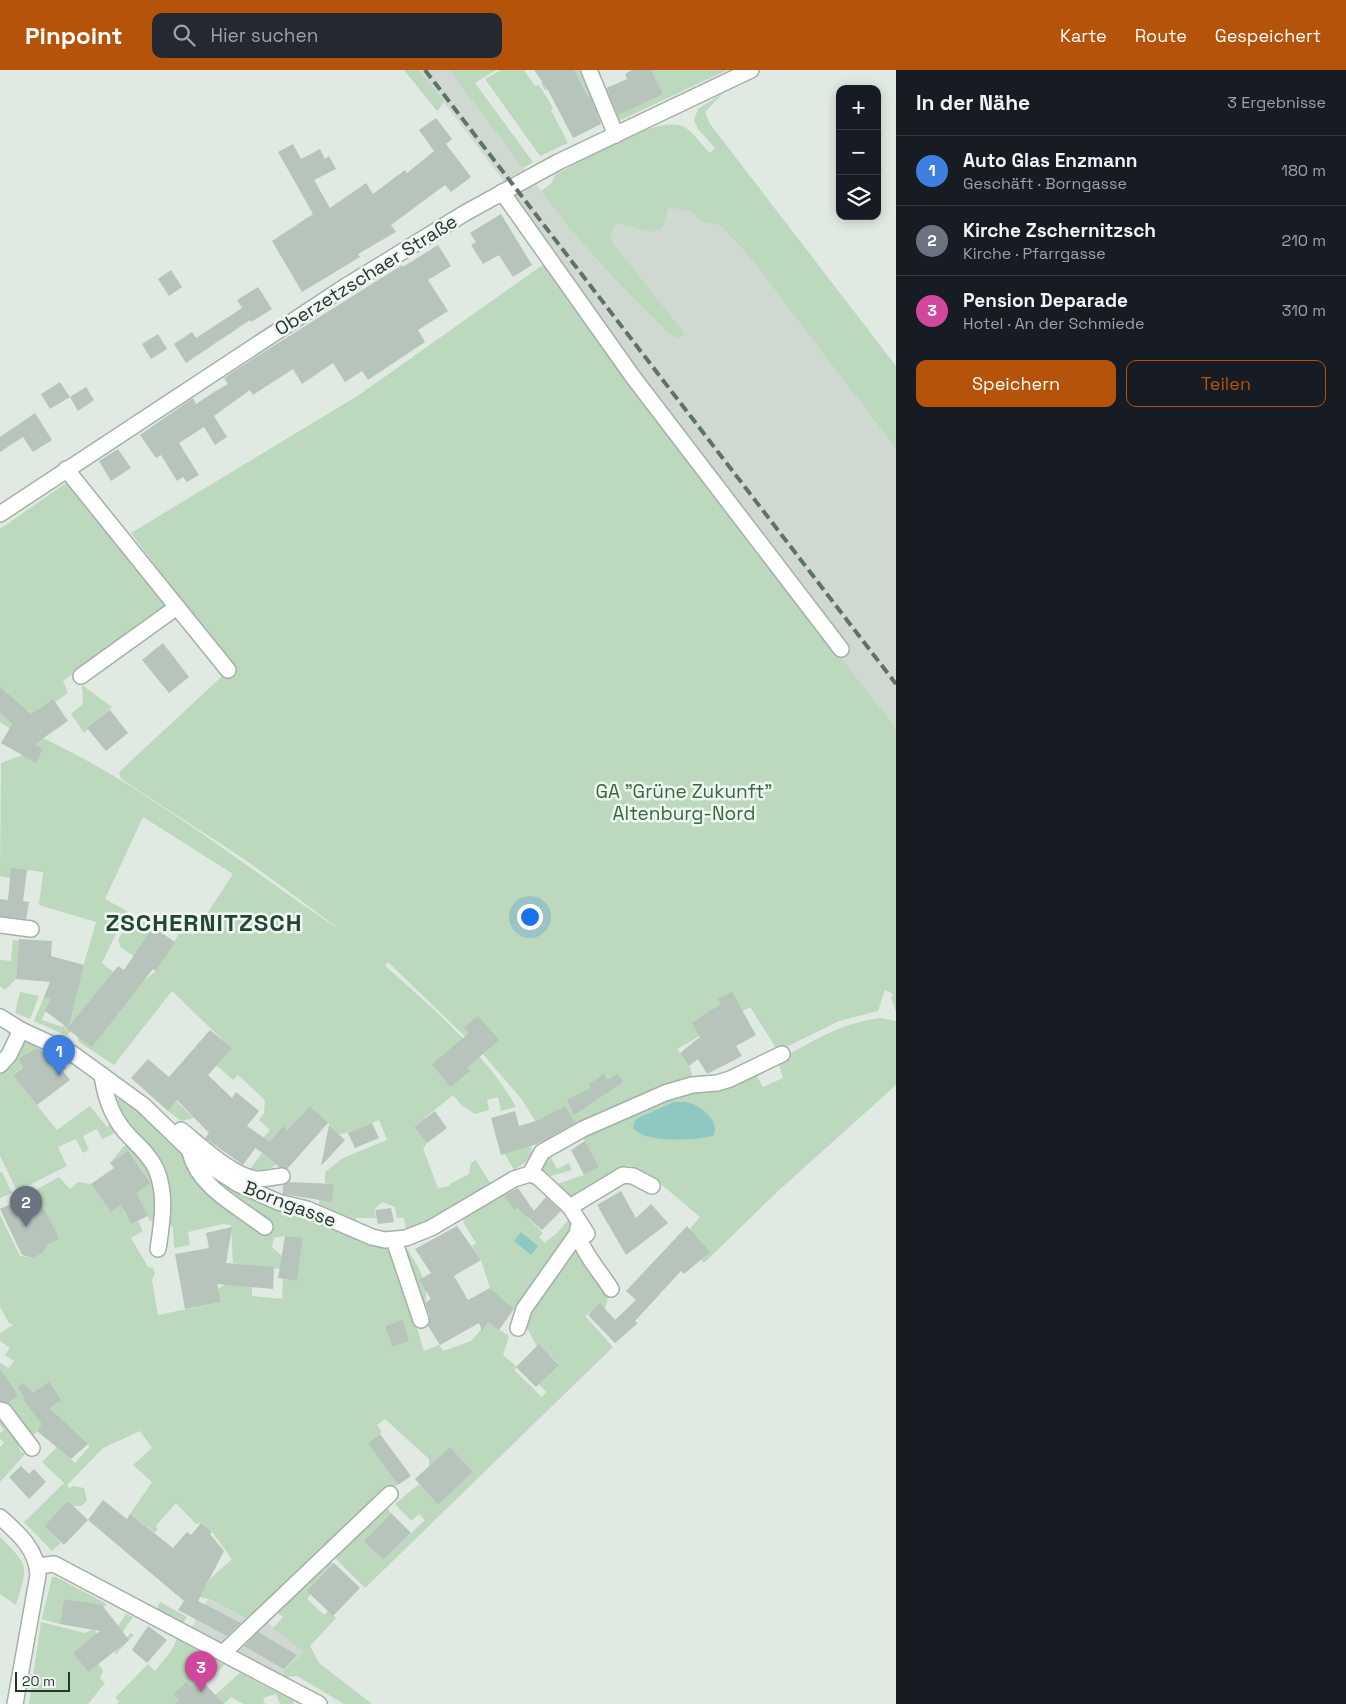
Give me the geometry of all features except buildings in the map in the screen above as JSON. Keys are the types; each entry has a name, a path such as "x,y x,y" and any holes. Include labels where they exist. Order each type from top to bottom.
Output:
{"street":[{"path":"588,70 616,135"},
{"name":"Oberzetzschaer Straße","path":"0,514 343,288 502,192 751,70"},
{"path":"502,192 633,377 841,649"},
{"path":"66,469 228,670"},
{"path":"81,676 177,607"},
{"path":"0,925 31,929"},
{"name":"Borngasse","path":"0,1017 21,1030 73,1054 156,1117 190,1150 218,1172 258,1194 314,1212 372,1237 394,1240 425,1232 508,1182 530,1174"},
{"path":"0,1065 8,1055 21,1030"},
{"path":"611,1289 582,1246 581,1230 570,1207 538,1177 530,1174 542,1152 582,1129 665,1093 692,1085 717,1083 730,1079 782,1054"},
{"path":"102,1075 104,1094 127,1138 145,1153 156,1168 160,1182 162,1219 158,1249"},
{"path":"156,1117 182,1130 218,1159 244,1175 258,1179 282,1176"},
{"path":"190,1150 200,1175 224,1197 265,1228"},
{"path":"570,1207 623,1175 633,1176 652,1186"},
{"path":"518,1328 524,1309 581,1230"},
{"path":"394,1240 420,1320"},
{"path":"0,1410 4,1411 32,1448"},
{"path":"223,1653 390,1494"},
{"path":"0,1517 26,1542 35,1556 38,1575 16,1704"},
{"path":"37,1566 54,1564 319,1704"}],"shaded area":[{"path":"419,70 449,70 541,191 654,131 896,449 896,728 727,510 508,216 522,205"},
{"path":"208,1599 251,1621 221,1645 191,1629"},
{"path":"265,1620 304,1652 283,1677 239,1654 238,1645"}],"green space":[{"path":"404,70 419,70 444,102 437,111"},
{"path":"449,70 496,70 475,83 533,162 523,168"},
{"path":"501,70 524,70 535,86 539,85 553,108 551,110 568,143 540,156 485,79"},
{"path":"564,70 585,70 608,122 603,125 576,74 545,90 541,83"},
{"path":"651,70 727,70 619,121 604,89 612,85 624,111 662,94"},
{"path":"723,93 705,112 710,124 896,366 896,449 745,251 720,225 703,222 692,212 669,207 662,228 652,232 617,223 610,233 612,242 685,334 679,338 671,335 619,284 571,230 541,191 551,184 555,175 582,160 620,140 658,126 674,125 686,128 710,153 715,148 698,129 694,120 698,109"},
{"name":"GA \"Grüne Zukunft\" Altenburg-Nord","path":"544,264 727,510 896,728 896,1012 891,998 893,994 885,990 878,1011 839,1021 778,1051 750,1007 677,1049 690,1067 694,1081 545,1143 541,1141 545,1136 520,1097 481,1052 388,962 385,966 474,1050 504,1088 516,1107 501,1111 498,1097 487,1100 489,1110 475,1114 461,1105 453,1095 414,1127 427,1143 423,1149 438,1188 450,1186 450,1184 469,1174 471,1163 476,1160 492,1186 432,1220 406,1231 404,1218 397,1218 395,1207 382,1202 374,1210 376,1218 356,1218 355,1224 319,1206 319,1200 332,1201 334,1184 325,1183 325,1172 343,1158 387,1140 379,1120 348,1133 339,1134 310,1106 287,1130 283,1127 272,1139 277,1144 267,1156 276,1165 265,1171 250,1169 262,1153 255,1148 270,1130 259,1120 264,1113 265,1100 238,1075 233,1080 216,1065 231,1048 172,991 114,1065 79,1042 77,1036 156,971 182,929 193,935 233,874 143,817 105,899 127,911 102,963 113,972 67,1036 34,1021 44,997 50,999 42,1020 63,1027 75,995 96,922 39,905 43,872 27,870 10,878 0,876 1,763 23,755 36,762 43,749 0,722 0,529 69,481 167,604 63,681 68,693 55,702 53,699 31,714 29,711 11,724 56,744 99,767 141,793 345,933 247,861 121,779 119,772 232,667 131,533 359,395"},
{"path":"82,685 112,707 84,733 71,714 83,704"},
{"path":"133,915 153,927 134,956 121,948 118,940"},
{"path":"13,940 19,941 16,979 5,990 0,986 0,960 11,961"},
{"path":"20,992 39,996 30,1019 15,1013"},
{"path":"880,1018 896,1021 896,1085 777,1192 704,1263 681,1239 700,1217 649,1174 628,1165 573,1202 554,1185 584,1175 599,1167 582,1136 645,1104 751,1075 757,1076 763,1087 783,1078 779,1064 784,1057 819,1038 854,1023"},
{"path":"25,1040 42,1045 19,1058 23,1067 13,1075 57,1130 90,1106 107,1127 113,1122 115,1130 113,1134 102,1139 97,1129 83,1136 89,1150 83,1153 76,1139 58,1147 67,1166 17,1191 0,1156 0,1072"},
{"path":"122,1095 196,1163 236,1189 386,1247 397,1263 424,1351 439,1345 443,1351 471,1341 488,1322 509,1336 503,1355 517,1367 514,1370 542,1397 546,1392 539,1384 559,1364 540,1345 537,1347 524,1322 529,1307 575,1246 597,1275 599,1285 608,1298 605,1309 600,1304 585,1316 613,1347 365,1588 332,1555 382,1508 387,1508 391,1513 364,1541 383,1560 425,1520 419,1514 411,1521 395,1504 419,1484 438,1505 473,1472 450,1447 429,1467 429,1459 385,1419 377,1425 382,1432 368,1443 398,1485 393,1486 251,1621 209,1599 200,1597 210,1579 232,1559 212,1532 201,1523 196,1524 176,1503 156,1526 158,1529 155,1533 130,1514 152,1482 133,1465 152,1448 140,1431 103,1448 67,1485 69,1488 74,1486 84,1488 87,1501 81,1506 73,1506 68,1501 44,1526 61,1543 52,1551 24,1522 64,1483 42,1462 57,1447 75,1463 90,1446 60,1419 53,1428 45,1422 33,1436 7,1403 18,1395 12,1387 0,1395 0,1363 9,1368 14,1361 5,1355 10,1348 0,1341 0,1333 13,1325 9,1323 0,1307 0,1215 20,1256 33,1258 43,1253 47,1245 58,1239 36,1190 59,1177 70,1189 78,1182 91,1184 111,1211 151,1182 128,1151 110,1163 123,1147 128,1144 134,1147 144,1158 157,1185 159,1202 156,1220 150,1221 141,1203 124,1211 131,1224 138,1221 143,1231 131,1238 148,1267 153,1268 155,1273 152,1280 158,1315 221,1302 218,1289 226,1284 252,1287 252,1296 282,1299 283,1279 297,1281 303,1239 285,1236 274,1238 272,1247 282,1256 280,1269 233,1263 231,1225 223,1224 188,1232 190,1245 174,1248 173,1228 169,1223 167,1190 163,1173 153,1154 124,1116 117,1100","holes":["403,1321 409,1341 392,1347 385,1326"]},
{"path":"176,1101 194,1118 181,1121 168,1111"},
{"path":"531,1146 530,1157 525,1163 514,1170 503,1151 510,1152"},
{"path":"549,1154 557,1169 569,1163 572,1170 547,1177 543,1168"},
{"path":"0,1172 2,1172 12,1193 0,1198"},
{"path":"515,1185 517,1187 505,1196 514,1210 526,1202 533,1212 528,1218 543,1233 539,1237 547,1245 545,1242 556,1234 570,1218 574,1232 515,1310 490,1288 481,1260 472,1246 476,1243 464,1224 463,1216"},
{"path":"406,1247 421,1273 425,1287 426,1302 421,1305 402,1249"},
{"path":"0,1416 18,1438 20,1451 25,1454 0,1482 0,1447 4,1443 0,1439 0,1433 4,1430 0,1425"},
{"path":"0,1537 17,1555 24,1567 23,1582 16,1605 0,1594"},
{"path":"327,1558 333,1564 308,1591 311,1594 307,1599 324,1615 328,1611 336,1618 310,1646 319,1663 372,1704 344,1704 297,1676 283,1677 285,1670 304,1652 273,1628 283,1617 274,1610"},
{"path":"52,1577 56,1577 107,1604 91,1617 82,1602 64,1599 60,1624 42,1619"},
{"path":"160,1602 187,1617 182,1625 156,1611"},
{"path":"126,1614 133,1617 121,1634 125,1639 131,1633 134,1635 115,1655 118,1626"},
{"path":"41,1622 85,1633 104,1623 95,1630 97,1634 73,1653 88,1672 98,1664 103,1670 100,1678 105,1683 88,1704 29,1704"},
{"path":"177,1639 224,1665 205,1684 215,1695 240,1673 294,1701 293,1704 280,1704 276,1694 263,1698 265,1704 244,1704 231,1697 224,1704 117,1704 119,1701 115,1698 148,1664 155,1671 171,1651"}],"water":[{"path":"674,1102 691,1103 707,1114 712,1119 714,1125 713,1136 694,1139 659,1139 648,1137 633,1128 634,1122 638,1118"},
{"path":"521,1232 538,1246 531,1255 514,1241"}],"railway":[{"path":"425,70 896,684"}],"place":[{"name":"Auto Glas Enzmann","path":"59,1076"},
{"name":"Kirche Zschernitzsch","path":"26,1227"},
{"name":"Pension Deparade","path":"201,1692"}],"district":[{"name":"ZSCHERNITZSCH","path":"204,922"}]}
